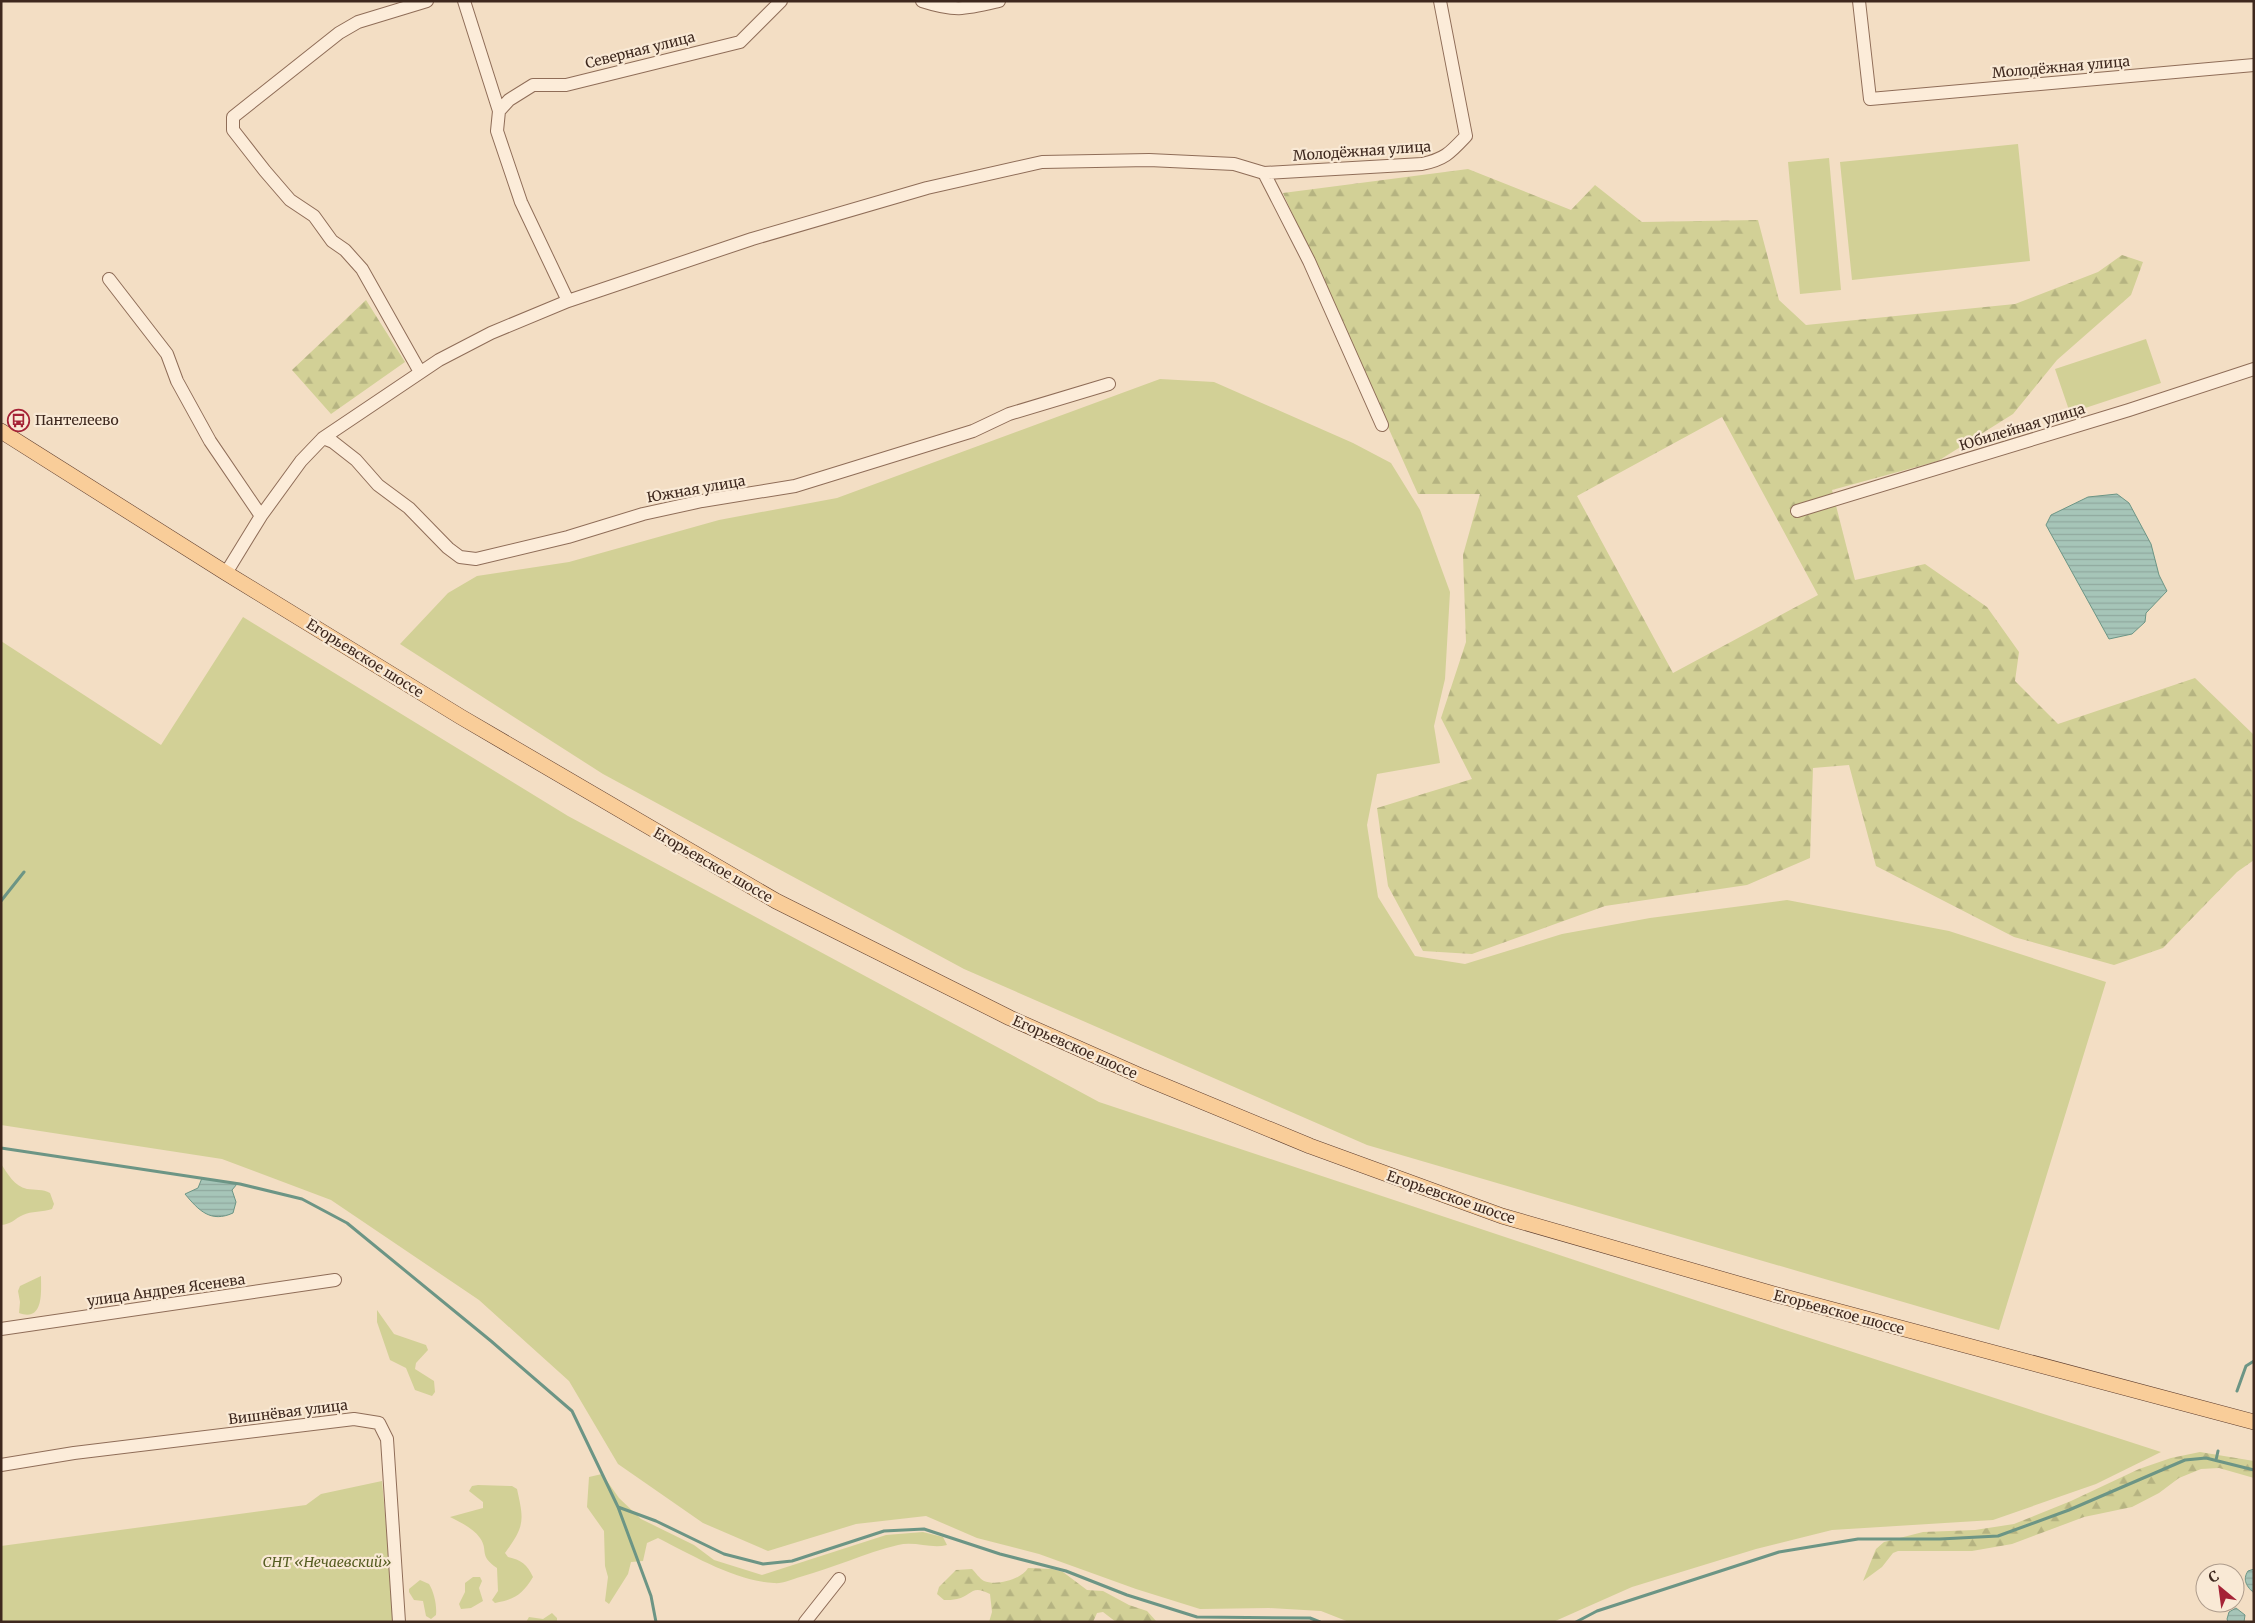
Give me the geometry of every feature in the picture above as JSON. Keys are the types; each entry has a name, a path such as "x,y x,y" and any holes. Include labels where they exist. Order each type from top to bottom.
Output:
{"main road":[{"name":"Егорьевское шоссе","path":"1,431 226,573 531,759 776,901 1010,1018 1143,1077 1310,1146 1502,1216 1777,1295 2254,1422"}],"street":[{"path":"420,372 362,269 345,250 332,241 314,216 290,200 265,171 234,130 234,116 340,33 358,22 427,1"},
{"path":"464,1 498,111 496,131 520,202 568,301"},
{"name":"Северная улица","path":"498,111 509,100 533,85 566,85 740,42 781,1"},
{"path":"922,1 940,7 961,10 998,1"},
{"name":"Молодёжная улица","path":"1264,173 1422,164 1438,161 1450,152 1466,136 1440,1"},
{"name":"Молодёжная улица","path":"1859,1 1870,99 2254,65"},
{"path":"226,573 261,516 301,461 323,438 420,372 491,333 568,301 761,237 927,188 1042,162 1149,160 1234,164 1264,173 1309,261 1382,425"},
{"path":"109,279 167,354 177,381 210,441 261,516"},
{"name":"Юбилейная улица","path":"1797,511 2129,410 2254,369"},
{"name":"Южная улица","path":"323,438 333,442 356,460 378,485 410,508 448,548 460,557 476,559 568,537 643,514 702,501 796,486 973,431 1008,414 1109,384"},
{"name":"улица Андрея Ясенева","path":"1,1329 334,1280"},
{"name":"Вишнёвая улица","path":"1,1465 84,1452 354,1419 379,1423 387,1439 399,1622"},
{"path":"805,1622 839,1579"}],"green space":[{"path":"2018,144 2030,261 1852,280 1840,162"},
{"path":"1829,158 1841,290 1800,294 1788,162"},
{"path":"1468,169 1571,210 1595,185 1642,222 1758,220 1779,300 1806,325 2015,304 2098,272 2122,255 2143,262 2131,295 2057,360 2013,414 1938,461 1832,490 1855,580 1925,564 1987,607 2019,652 2015,681 2058,724 2195,678 2254,735 2254,860 2237,872 2163,948 2114,965 2014,937 1876,866 1849,765 1813,768 1810,858 1747,885 1605,906 1472,954 1423,951 1388,886 1377,808 1472,779 1441,718 1466,642 1463,555 1480,494 1418,494 1283,193","holes":["1722,417 1818,595 1673,673 1577,496"]},
{"path":"366,300 405,362 331,414 292,370"},
{"path":"2146,339 2161,383 2070,413 2055,369"},
{"path":"1160,379 1214,382 1353,443 1391,463 1420,510 1450,592 1445,679 1434,726 1440,763 1377,774 1367,825 1378,897 1415,956 1465,964 1562,934 1650,918 1787,900 1949,931 2106,982 1999,1330 1367,1145 964,969 603,774 400,644 448,593 477,576 569,562 719,520 837,498"},
{"path":"243,617 568,816 1099,1102 1782,1329 2161,1452 2096,1484 1993,1520 1832,1530 1756,1549 1632,1587 1553,1622 1349,1622 1321,1611 1269,1608 1200,1609 1136,1589 1039,1554 977,1538 926,1516 856,1524 768,1551 703,1523 618,1464 569,1381 479,1300 331,1200 222,1159 1,1125 1,641 161,745"},
{"path":"1,1164 18,1185 27,1189 42,1190 50,1193 54,1204 52,1209 26,1214 1,1225"},
{"path":"41,1276 41,1297 37,1309 27,1315 19,1313 18,1291 20,1286"},
{"path":"377,1310 394,1334 426,1345 428,1350 416,1363 415,1369 434,1381 435,1392 432,1396 415,1390 406,1368 390,1360 377,1322"},
{"path":"2200,1452 2254,1461 2254,1478 2219,1468 2201,1469 2179,1478 2159,1493 2132,1507 2084,1517 2012,1544 1972,1551 1898,1551 1893,1553 1882,1567 1863,1581 1876,1549 1884,1542 1923,1532 1975,1530 2014,1524 2071,1501 2139,1469 2171,1458"},
{"path":"602,1474 619,1498 641,1519 694,1545 714,1560 762,1575 886,1535 923,1532 943,1537 947,1545 898,1545 777,1583 744,1578 699,1559 658,1538 647,1543 643,1561 631,1562 628,1574 609,1604 605,1601 608,1577 605,1566 604,1531 587,1507 589,1477"},
{"name":"СНТ «Нечаевский»","path":"382,1481 395,1622 1,1622 1,1546 306,1505 321,1494"},
{"path":"472,1486 512,1486 517,1489 522,1516 521,1522 516,1536 505,1553 508,1557 523,1563 533,1577 517,1595 508,1600 495,1603 492,1600 498,1591 497,1568 488,1560 483,1542 477,1534 450,1517 483,1508 483,1502 469,1491"},
{"path":"1028,1568 1052,1569 1063,1572 1087,1590 1103,1591 1129,1605 1147,1611 1157,1622 1116,1622 1103,1612 1097,1613 1093,1622 989,1622 992,1612 990,1594 975,1590 957,1599 944,1600 937,1594 939,1587 956,1570 972,1569 984,1581 995,1583 1014,1579"},
{"path":"473,1577 480,1577 482,1581 479,1588 483,1601 471,1608 461,1609 459,1604 465,1592 465,1583"},
{"path":"420,1580 429,1584 434,1595 436,1615 431,1619 426,1616 423,1601 414,1600 409,1592 409,1589"},
{"path":"552,1613 557,1618 557,1622 526,1622 529,1617 543,1619"}],"shaded area":[{"path":"2117,494 2129,503 2151,544 2159,575 2167,591 2146,613 2145,622 2132,634 2109,639 2046,525 2051,515 2088,497"},
{"path":"202,1178 237,1184 232,1190 236,1202 233,1213 218,1217 212,1216 206,1214 190,1200 185,1194 198,1188"},
{"path":"2254,1569 2254,1593 2247,1586 2245,1580 2248,1571"},
{"path":"2229,1613 2242,1613 2245,1615 2244,1622 2228,1622"}],"waterway":[{"path":"1,901 24,872"},
{"path":"1,1148 240,1184 302,1199 347,1223 491,1341 572,1411 618,1507 651,1596 656,1622"},
{"path":"2237,1391 2246,1366 2254,1361"},
{"path":"2216,1460 2218,1451"},
{"path":"1576,1622 1597,1611 1779,1552 1858,1539 1940,1539 1998,1536 2069,1510 2185,1460 2206,1458 2254,1470"},
{"path":"618,1507 656,1521 724,1554 763,1564 792,1561 884,1531 924,1529 1000,1554 1066,1571 1127,1595 1197,1617 1310,1618 1320,1622"}],"place":[{"name":"Пантелеево","path":"19,420"}]}
